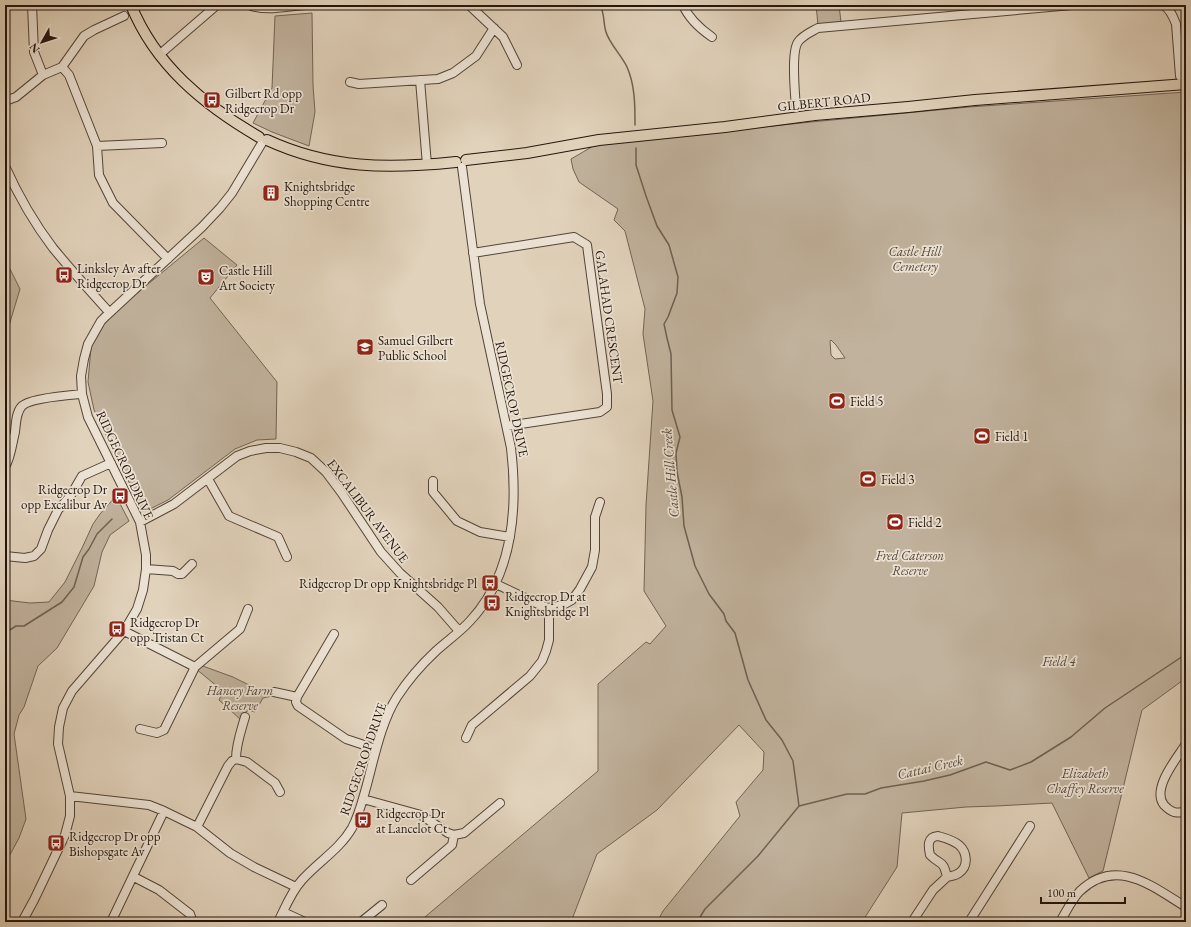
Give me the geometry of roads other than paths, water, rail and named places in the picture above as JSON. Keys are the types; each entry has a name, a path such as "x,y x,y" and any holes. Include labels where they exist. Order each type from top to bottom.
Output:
{"main road":[{"name":"GILBERT ROAD","path":"131,5 145,34 173,72 200,97 223,115 263,140 323,159 356,165 395,166 461,163 599,140 725,127 815,115 1183,80"}],"street":[{"path":"32,5 34,52 43,75"},
{"path":"160,55 216,5"},
{"path":"249,5 273,9 305,5"},
{"path":"469,5 503,37 517,65"},
{"path":"683,5 695,24 712,37"},
{"path":"796,108 794,56 797,43 806,34 818,28 1002,8 1072,5"},
{"path":"1163,5 1167,7 1176,24 1183,80"},
{"path":"5,101 16,97 43,75 62,67 84,36 124,16"},
{"path":"350,82 359,84 438,79 453,73 476,56 494,28"},
{"path":"62,67 69,75 97,146 99,175 113,203 168,259"},
{"path":"420,80 427,165"},
{"name":"RIDGECROP DRIVE","path":"22,922 65,834 70,816 70,796 58,744 59,728 63,708 72,691 124,630 137,609 143,590 146,569 146,555 140,522 88,416 82,394 81,376 88,344 101,321 109,312 168,259 220,208 232,193 263,140"},
{"path":"97,146 162,143"},
{"name":"RIDGECROP DRIVE","path":"278,922 296,887 341,843 352,829 359,813 376,749 387,717 396,700 405,685 426,660 479,611 496,584 510,537 514,484 512,448 481,312 461,163"},
{"path":"5,166 14,187 43,234 64,261 109,312"},
{"name":"GALAHAD CRESCENT","path":"473,253 574,237 587,245 606,387 607,407 600,412 508,426"},
{"path":"5,467 8,462 18,413 23,405 34,401 82,394"},
{"name":"EXCALIBUR AVENUE","path":"140,522 174,504 237,456 250,451 266,448 280,448 296,452 311,458 326,472 381,552 400,574 438,607 459,631"},
{"path":"5,556 25,558 34,556 41,550 48,530 58,510 71,495 82,476 110,463"},
{"path":"208,479 229,516 278,537 287,556"},
{"path":"433,481 433,492 457,521 480,532 510,537"},
{"path":"496,584 549,608 563,605 572,600 592,567 595,550 594,518 600,502"},
{"path":"146,569 169,570 182,574 192,564"},
{"path":"466,738 472,725 530,676 542,661 549,640 549,608"},
{"path":"140,729 157,732 164,730 195,667 240,629 248,609"},
{"path":"124,630 195,667"},
{"path":"334,634 297,697 296,702 298,706 346,739 376,749"},
{"path":"274,692 297,697"},
{"path":"236,759 238,738 245,717"},
{"path":"1186,744 1160,789 1160,800 1165,807 1173,812 1186,812"},
{"path":"197,827 228,766 236,759 246,762 276,783 280,792"},
{"path":"70,796 149,805 164,811 197,827 230,853 254,867 296,887"},
{"path":"363,799 421,815 454,836 464,833 500,803"},
{"path":"111,922 134,877 164,811"},
{"path":"969,922 1030,826"},
{"path":"411,880 452,845 454,836"},
{"path":"912,922 933,890 947,877 958,874 965,866 966,855 962,848 955,842 938,836 933,837 930,839 928,845 930,855 945,866 947,877"},
{"path":"1060,922 1080,891 1096,880 1104,877 1121,875 1142,881 1186,907"},
{"path":"134,877 159,890 190,914 192,922"},
{"path":"361,922 382,905"},
{"path":"283,912 305,922"}],"waterway":[{"name":"Castle Hill Creek","path":"600,5 608,36 630,74 634,95 635,125"},
{"name":"Castle Hill Creek","path":"636,148 636,165 646,196 657,226 669,245 678,277 677,293 664,324 671,354 672,410 680,437 676,453 684,526 695,566 709,594 724,614 726,621 735,633 748,680 766,720 782,740 793,761 799,806"},
{"path":"5,633 16,626 24,626 62,602 74,587 83,557 97,534 112,519"},
{"name":"Cattai Creek","path":"697,922 705,909 758,856 799,806 847,794 865,794 881,788 950,775 986,762 1010,770 1031,762 1071,737 1105,708 1186,654"}],"place":[{"name":"Gilbert Rd opp Ridgecrop Dr","path":"212,100"},
{"name":"Knightsbridge Shopping Centre","path":"271,193"},
{"name":"Linksley Av after Ridgecrop Dr","path":"64,275"},
{"name":"Castle Hill Art Society","path":"206,277"},
{"name":"Samuel Gilbert Public School","path":"365,347"},
{"name":"Field 5","path":"837,401"},
{"name":"Field 1","path":"982,436"},
{"name":"Field 3","path":"868,479"},
{"name":"Ridgecrop Dr opp Excalibur Av","path":"120,496"},
{"name":"Field 2","path":"895,522"},
{"name":"Ridgecrop Dr opp Knightsbridge Pl","path":"490,583"},
{"name":"Ridgecrop Dr at Knightsbridge Pl","path":"492,603"},
{"name":"Ridgecrop Dr opp Tristan Ct","path":"117,629"},
{"name":"Ridgecrop Dr at Lancelot Ct","path":"363,820"},
{"name":"Ridgecrop Dr opp Bishopsgate Av","path":"56,843"}],"park label":[{"name":"Castle Hill Cemetery","path":"915,258"},
{"name":"Fred Caterson Reserve","path":"910,562"},
{"name":"Field 4","path":"1059,661"},
{"name":"Hancey Farm Reserve","path":"240,698"},
{"name":"Elizabeth Chaffey Reserve","path":"1085,780"}]}
